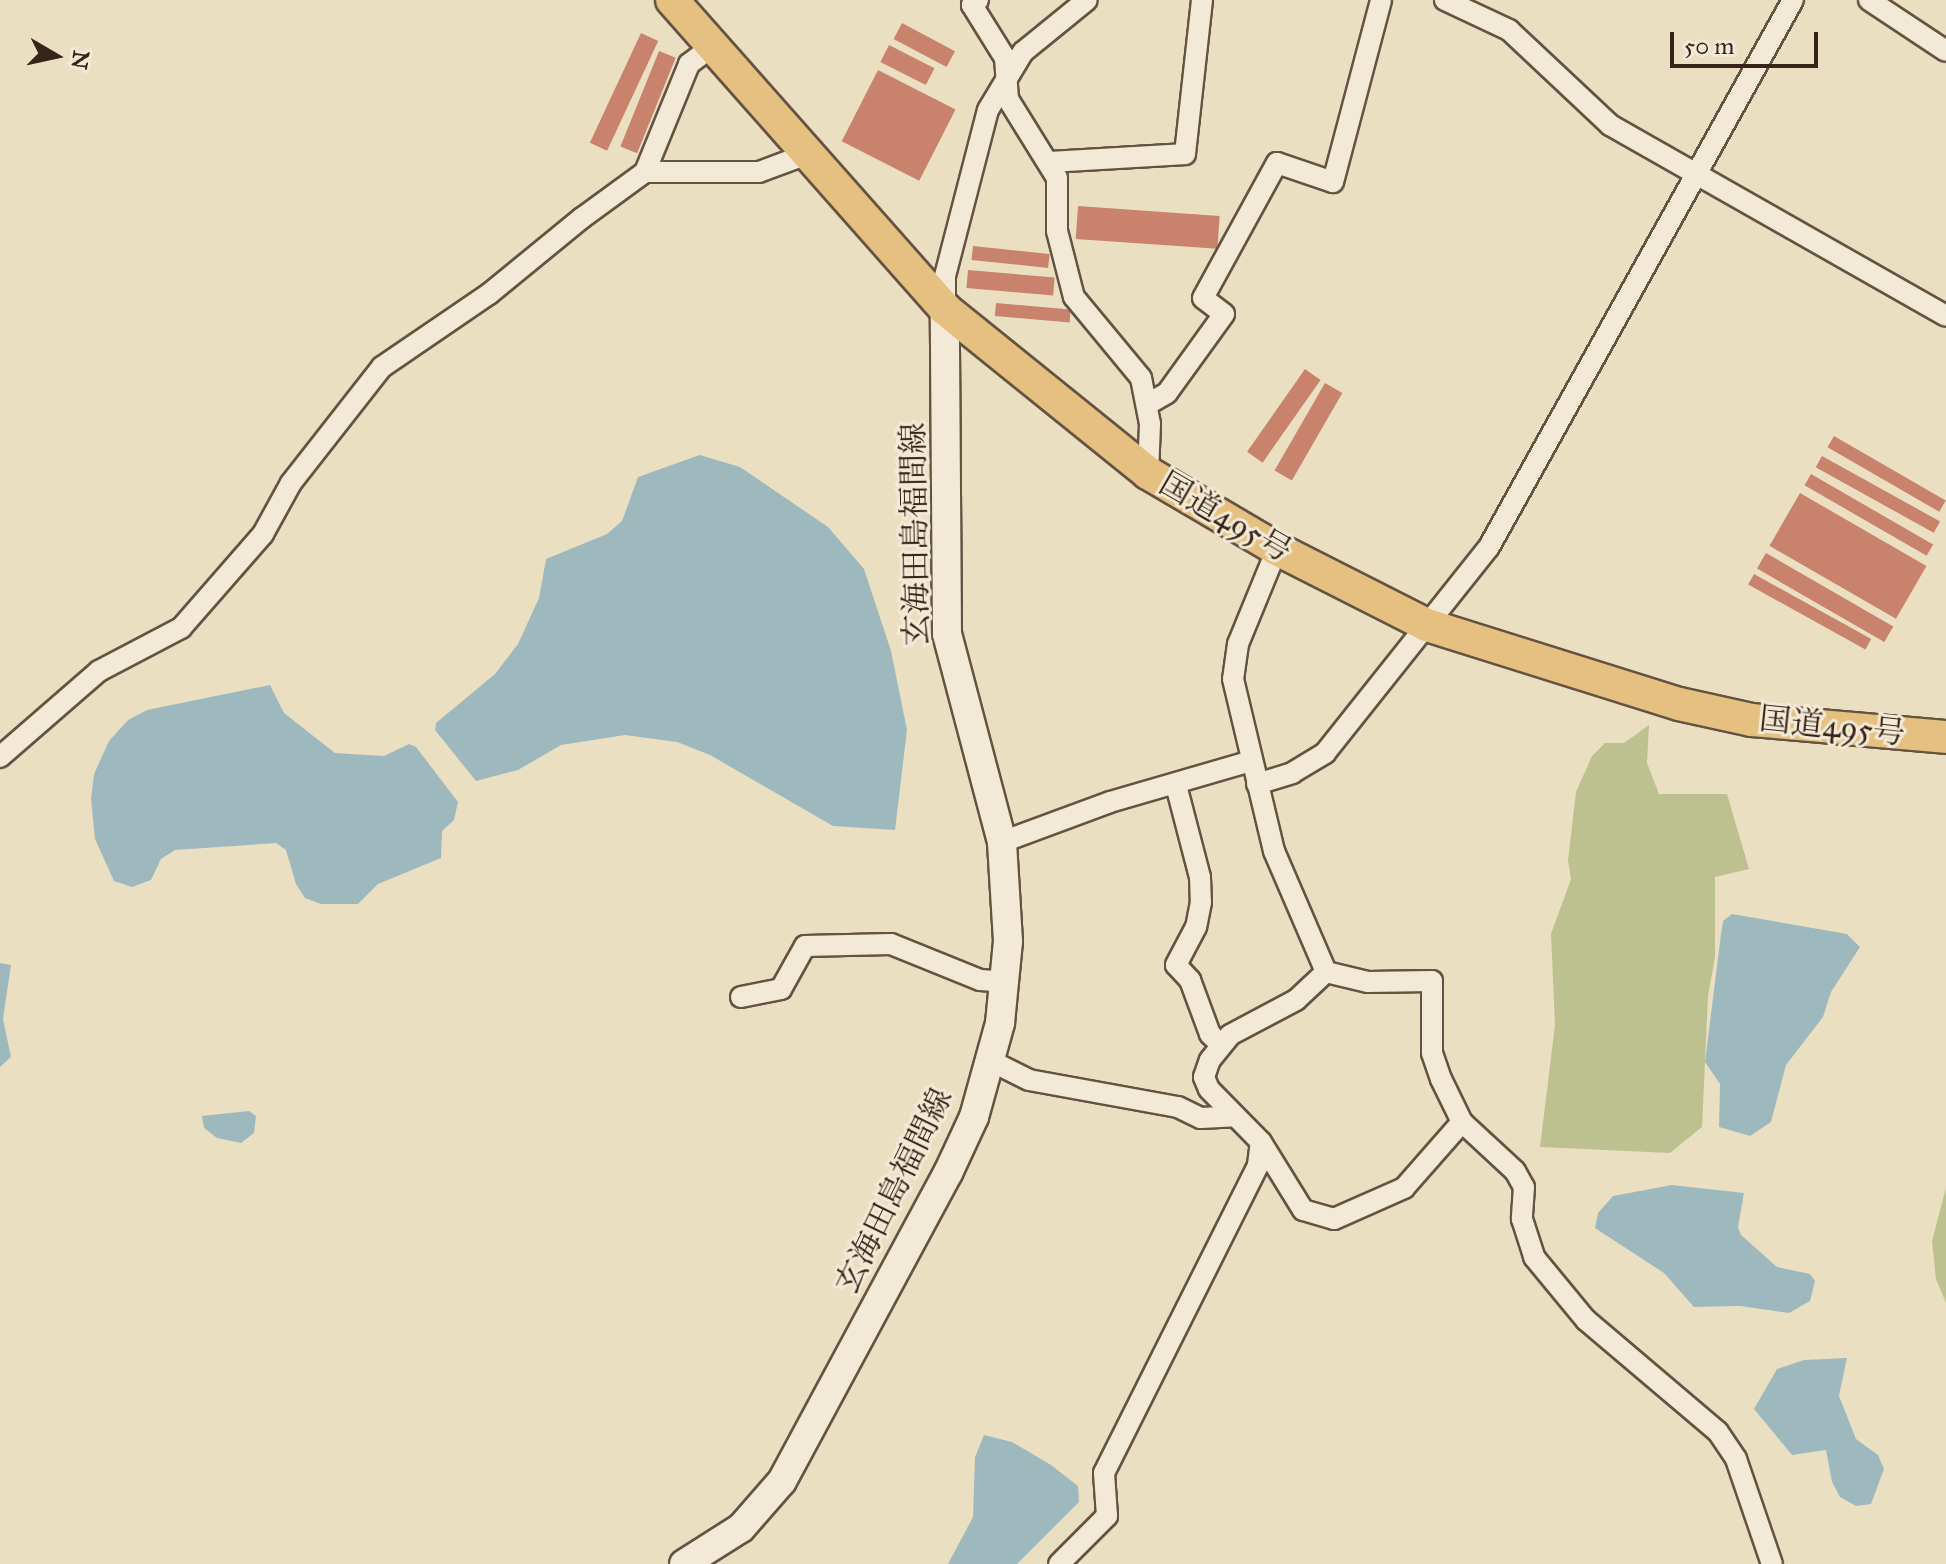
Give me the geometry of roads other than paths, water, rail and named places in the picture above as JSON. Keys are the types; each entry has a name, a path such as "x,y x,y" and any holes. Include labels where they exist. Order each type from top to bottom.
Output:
{"highway":[{"name":"国道495号","path":"672,0 945,309 1148,473 1277,549 1427,625 1569,673 1752,720 1946,737"}],"main road":[{"name":"玄海田島福間線","path":"684,1564 741,1528 782,1481 948,1173 991,1061 1006,982 1002,842 947,634 945,309"}],"street":[{"path":"978,0 972,5 1005,58 1008,99 1051,162 1068,284 1074,297 1130,360 1148,404 1148,473"},
{"path":"945,309 945,276 988,110 1005,76 1023,52 1087,0"},
{"path":"1051,162 1185,154 1202,0"},
{"path":"1148,404 1167,393 1224,314 1203,298 1277,163 1333,182 1381,0"},
{"path":"1445,0 1509,30 1610,125 1946,316"},
{"path":"1257,784 1292,773 1325,753 1489,547 1793,0"},
{"path":"1869,0 1946,51"},
{"path":"0,757 99,671 181,628 263,534 291,483 382,367 489,294 645,172 689,64 714,45"},
{"path":"645,172 759,172 810,153"},
{"path":"1277,549 1238,644 1233,679 1274,851 1326,972"},
{"path":"1002,842 1110,802 1251,761"},
{"path":"1176,785 1200,877 1201,902 1196,927 1176,965 1190,980 1210,1034 1220,1044"},
{"path":"741,997 781,989 805,946 891,944 980,980 1006,982"},
{"path":"1326,972 1296,1000 1220,1044 1204,1077 1214,1096 1261,1142 1303,1210 1334,1219 1404,1188 1462,1122"},
{"path":"1326,972 1368,982 1432,981 1432,1053 1462,1122 1515,1171 1524,1187 1522,1219 1534,1257 1561,1295 1718,1432 1736,1459 1772,1564"},
{"path":"991,1061 1029,1080 1178,1107 1201,1118 1235,1116"},
{"path":"1059,1564 1107,1516 1104,1473 1258,1165 1261,1142"}],"water":[{"path":"700,455 740,467 828,527 864,569 891,651 907,730 895,830 833,826 710,755 677,742 625,735 561,745 518,770 476,781 435,730 436,723 495,674 518,644 539,598 546,559 607,534 622,521 638,477"},
{"path":"270,685 284,713 335,753 384,756 409,744 416,747 458,802 454,820 442,831 441,858 378,884 358,904 321,904 305,898 296,884 286,850 276,843 175,850 161,859 151,880 132,887 114,881 95,839 91,799 94,774 109,741 128,720 147,710"},
{"path":"1732,914 1847,934 1860,947 1831,992 1823,1017 1786,1065 1771,1122 1750,1136 1719,1127 1720,1084 1705,1062 1723,921"},
{"path":"0,963 11,965 3,1019 11,1057 0,1067"},
{"path":"249,1111 256,1116 254,1133 241,1143 217,1138 204,1128 202,1116"},
{"path":"1672,1185 1744,1193 1738,1227 1741,1235 1777,1267 1810,1274 1815,1281 1810,1301 1789,1313 1740,1306 1694,1307 1664,1273 1595,1228 1598,1213 1613,1196"},
{"path":"1847,1358 1839,1396 1856,1439 1878,1455 1884,1469 1871,1504 1856,1506 1840,1497 1832,1482 1826,1450 1792,1455 1754,1409 1777,1369 1804,1360"},
{"path":"984,1435 1012,1442 1051,1465 1078,1486 1079,1502 1017,1564 948,1564 973,1517 975,1457"}]}
